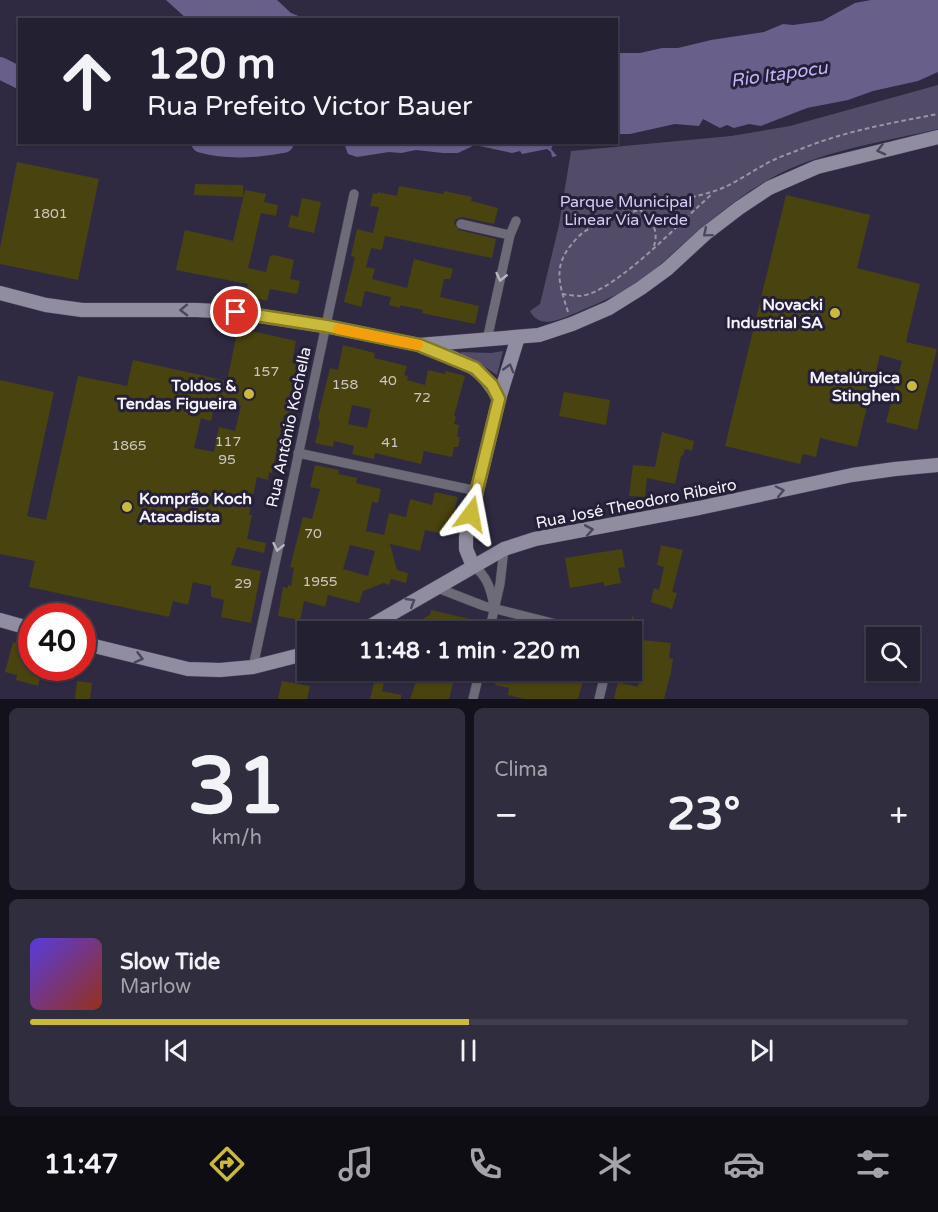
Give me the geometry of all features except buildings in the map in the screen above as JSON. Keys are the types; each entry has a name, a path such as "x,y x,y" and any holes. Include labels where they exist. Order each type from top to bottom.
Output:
{"main road":[{"path":"419,345 518,337 539,334 572,324 609,308 641,288 668,268 705,234 769,188 794,176 850,158 938,137"},
{"path":"0,293 46,305 82,310 236,312 326,326 419,345 475,368 492,385 499,399"},
{"path":"473,566 466,549 466,537 499,399 518,337"},
{"name":"Rua José Theodoro Ribeiro","path":"378,621 504,549 535,539 689,510 852,475 938,465"},
{"path":"0,620 18,625"},
{"path":"96,646 188,669 220,670 253,667 297,656"}],"street":[{"name":"Rua Antônio Kochella","path":"253,667 354,194"},
{"path":"487,340 510,235 516,221"},
{"path":"461,224 510,235"},
{"path":"298,453 477,491"},
{"path":"492,621 500,584 504,549"},
{"path":"473,566 482,573 490,589 495,608"},
{"path":"435,587 495,608 545,621"},
{"path":"473,699 477,681"},
{"path":"599,699 603,681"}],"path":[{"path":"562,294 580,296 611,283 637,263 714,192 765,164 845,133 938,114"},
{"path":"568,314 558,276 570,246 580,235 618,217 714,192"},
{"path":"640,210 655,226 657,237 654,246"}],"green space":[{"name":"Parque Municipal Linear Via Verde","path":"938,85 938,129 851,148 787,170 735,201 656,268 624,290 586,309 552,321 540,320 530,311 540,304 559,225 571,151 731,136 790,126"},
{"path":"503,351 497,375 462,355 461,352 491,353"}],"water":[{"path":"166,0 277,0 291,13 304,18 186,18"},
{"path":"871,0 938,0 938,72 918,81 873,91 848,100 807,108 761,126 749,124 734,128 727,125 720,128 703,119 699,126 675,124 630,134 618,134 618,53 640,53 662,48 678,48 711,40 764,32 783,24 822,21 855,3"},
{"path":"344,144 554,144 551,149 557,156 552,157 551,152 547,149 522,154 520,151 512,153 475,145 458,153 416,150 357,157 348,154"}],"waterway":[{"name":"Rio Itapocu","path":"0,68 18,77"},
{"name":"Rio Itapocu","path":"212,144 222,146 270,144"}],"slow traffic":[{"path":"338,329 418,345"}],"place":[{"name":"Novacki Industrial SA","path":"835,313"},
{"name":"Metalúrgica Stinghen","path":"912,386"},
{"name":"Toldos & Tendas Figueira","path":"249,394"},
{"name":"Komprão Koch Atacadista","path":"127,507"}],"route":[{"path":"236,312 326,326 419,345 475,368 485,375 499,399 471,514"}]}
